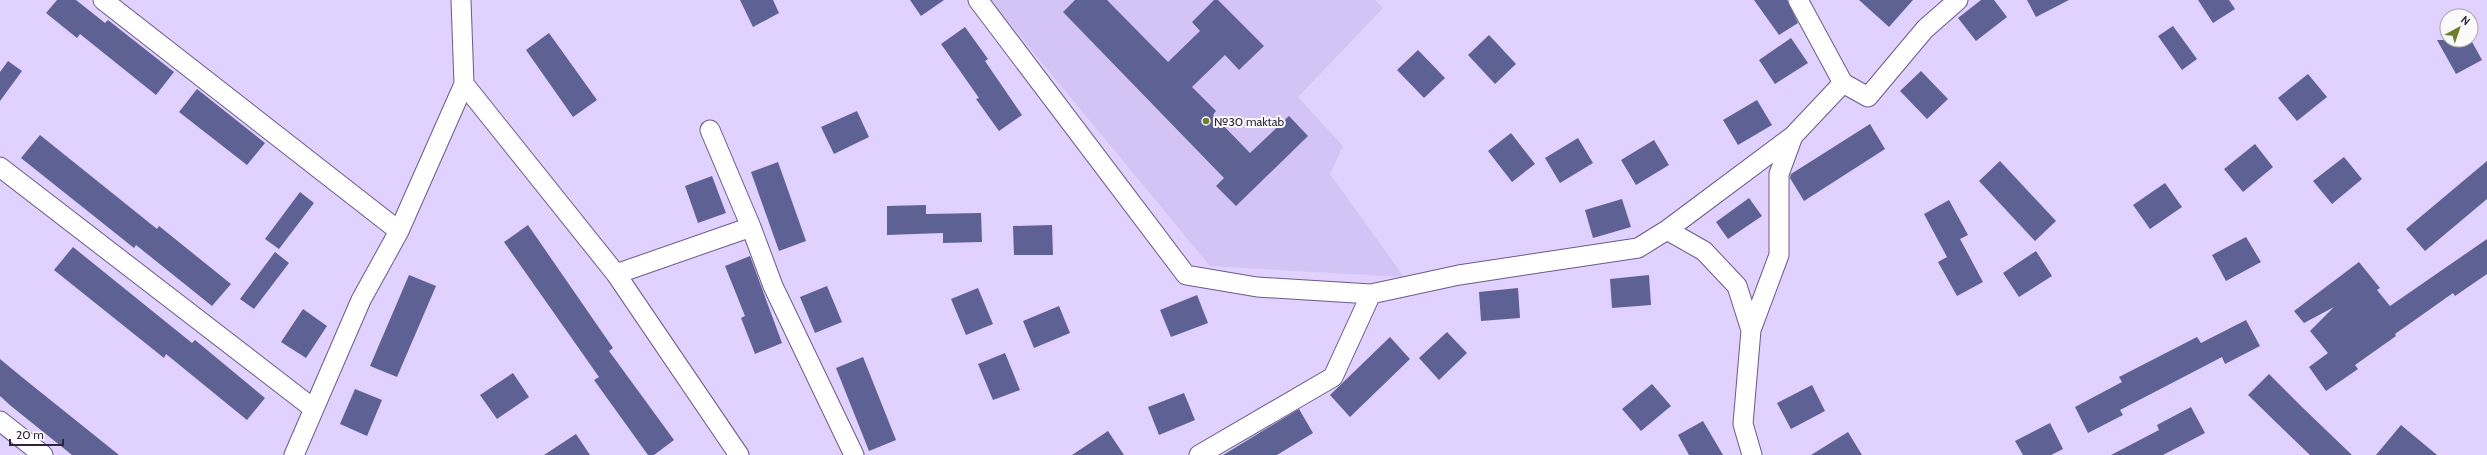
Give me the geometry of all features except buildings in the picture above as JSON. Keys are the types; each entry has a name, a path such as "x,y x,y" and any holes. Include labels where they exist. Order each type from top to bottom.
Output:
{"street":[{"path":"103,0 399,231"},
{"path":"294,455 361,300 399,231 464,84 461,0"},
{"path":"978,0 1186,275 1257,287 1371,294 1459,275 1638,248 1666,230 1793,136 1843,83"},
{"path":"1798,0 1843,83 1868,97 1925,29 1958,0"},
{"path":"464,84 616,274 739,455"},
{"path":"710,130 751,227 773,286 854,455"},
{"path":"1752,455 1742,424 1751,330 1779,255 1779,174 1793,136"},
{"path":"0,167 314,409"},
{"path":"616,274 751,227"},
{"path":"1666,230 1704,251 1737,286 1751,330"},
{"path":"1199,455 1333,377 1371,294"},
{"path":"0,421 43,455"}],"shaded area":[{"name":"№30 maktab","path":"990,0 1375,0 1383,8 1298,97 1343,146 1330,174 1404,277 1210,266"}],"place":[{"name":"№30 maktab","path":"1206,121"}]}
